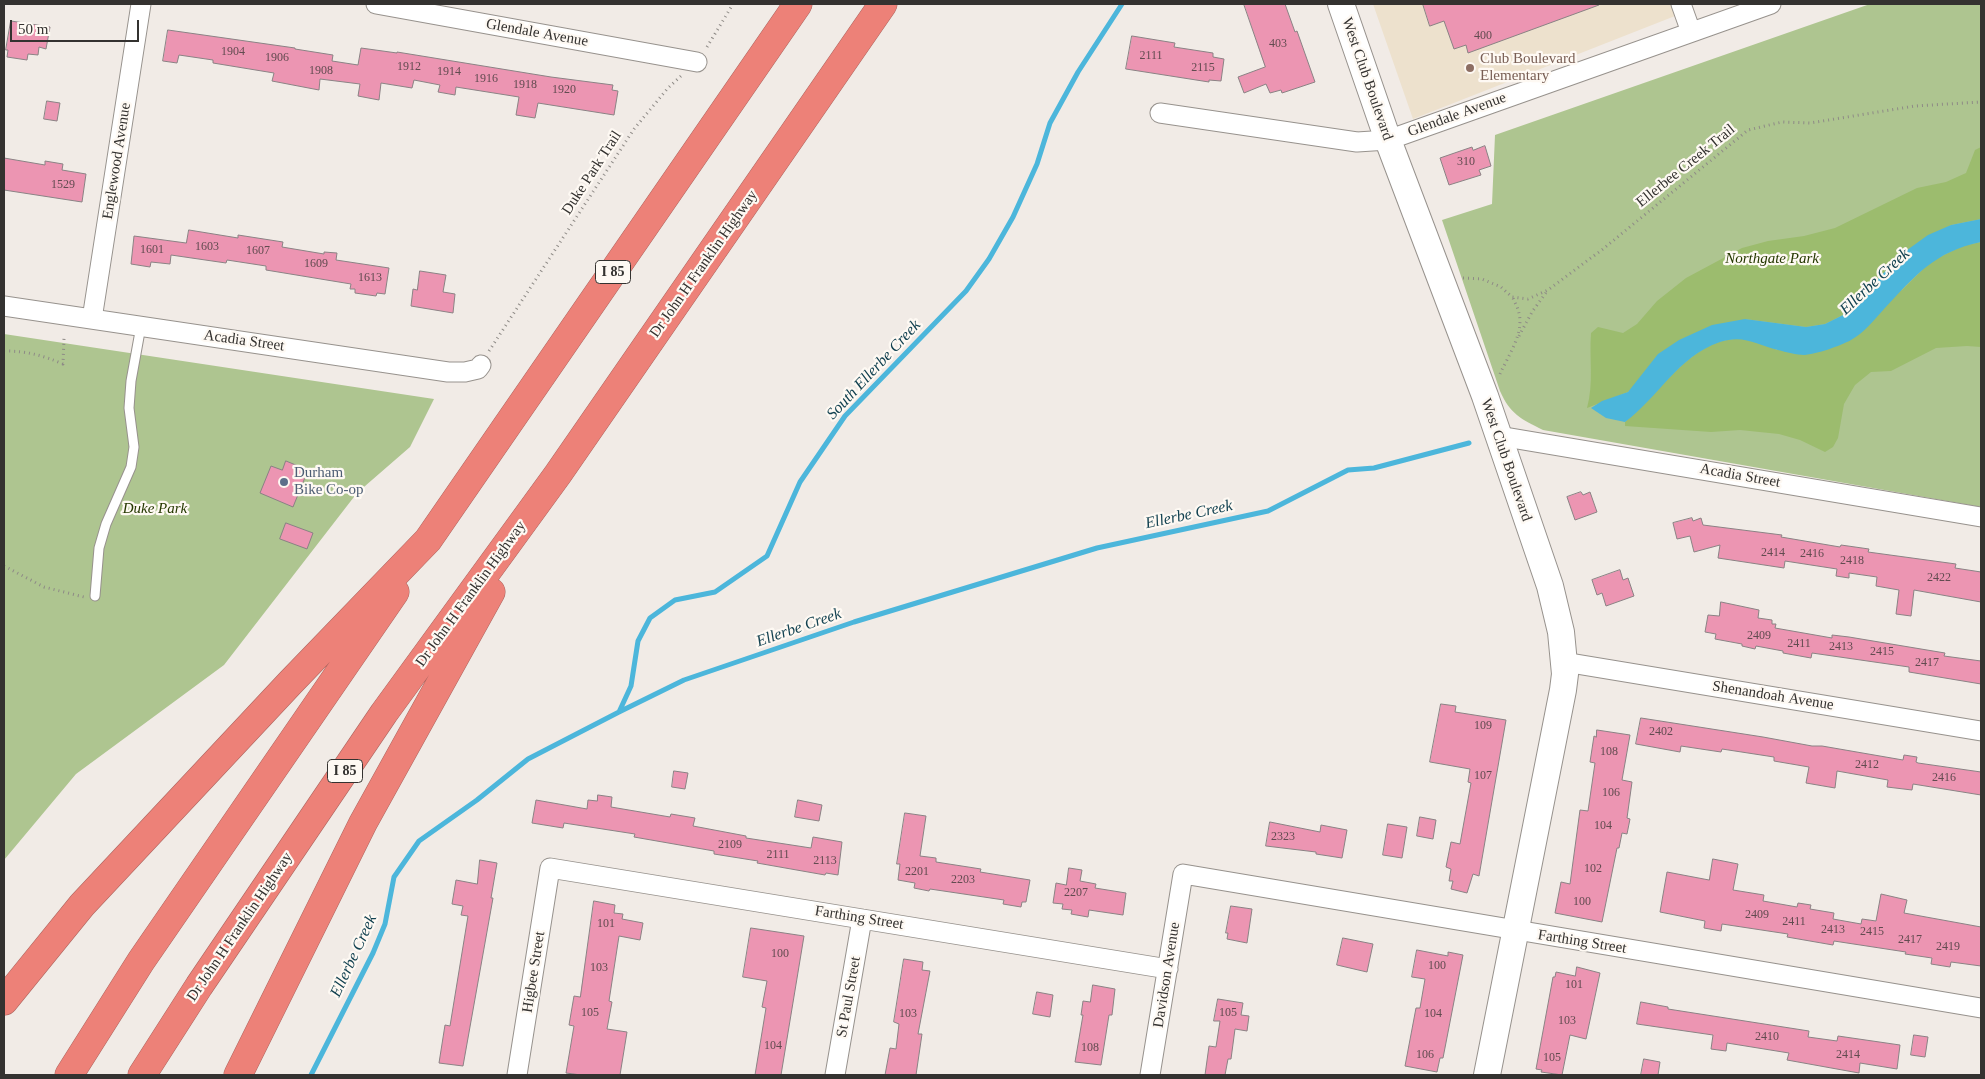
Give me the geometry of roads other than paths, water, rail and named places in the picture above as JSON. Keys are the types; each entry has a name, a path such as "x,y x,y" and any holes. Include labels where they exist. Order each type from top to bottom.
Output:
{"highway":[{"name":"I 85","path":"70,1075 141,961 372,627 428,540 798,4"},
{"name":"Dr John H Franklin Highway","path":"142,1075 199,986 384,713 558,474 806,118 883,4"},
{"path":"238,1075 363,823 558,474"},
{"path":"4,1001 82,905 290,683 428,540"}],"street":[{"name":"Englewood Avenue","path":"92,319 141,4"},
{"name":"Glendale Avenue","path":"376,4 698,62"},
{"name":"West Club Boulevard","path":"1341,4 1388,140 1498,436 1550,586 1561,632 1564,662 1563,690 1556,734 1514,931 1487,1075"},
{"path":"1681,4 1691,32"},
{"name":"Glendale Avenue","path":"1160,113 1357,142 1388,140 1771,4"},
{"name":"Acadia Street","path":"4,306 448,372 465,372 478,369 481,365"},
{"name":"Acadia Street","path":"1498,436 1981,517"},
{"name":"Shenandoah Avenue","path":"1564,662 1981,731"},
{"name":"Farthing Street","path":"550,868 1168,969"},
{"name":"Higbee Street","path":"517,1075 550,868"},
{"name":"Farthing Street","path":"1183,874 1981,1008"},
{"name":"Davidson Avenue","path":"1150,1075 1183,874"},
{"name":"St Paul Street","path":"835,1075 862,919"}],"lane":[{"path":"96,596 100,548 106,524 131,467 134,447 129,408 131,381 141,326"}],"water":[{"path":"1981,219 1981,242 1951,252 1927,266 1916,275 1865,330 1846,342 1835,347 1804,355 1778,350 1750,341 1736,339 1720,342 1692,357 1680,367 1625,422 1606,418 1591,408 1602,401 1628,392 1658,354 1679,340 1712,325 1745,319 1806,327 1825,324 1843,315 1903,253 1928,235 1951,225"}],"waterway":[{"name":"South Ellerbe Creek","path":"619,712 631,686 638,641 650,618 675,600 715,592 767,556 800,482 845,416 966,291 989,259 1013,217 1037,164 1050,123 1078,72 1122,4"},
{"name":"Ellerbe Creek","path":"311,1075 373,953 385,924 394,877 419,841 477,800 528,759 684,680 854,622 1097,548 1268,511 1348,470 1374,468 1469,443"}],"place":[{"name":"Club Boulevard Elementary","path":"1470,68"},
{"name":"Durham Bike Co-op","path":"284,482"}],"park label":[{"name":"Northgate Park","path":"1772,259"},
{"name":"Duke Park","path":"155,509"}]}
